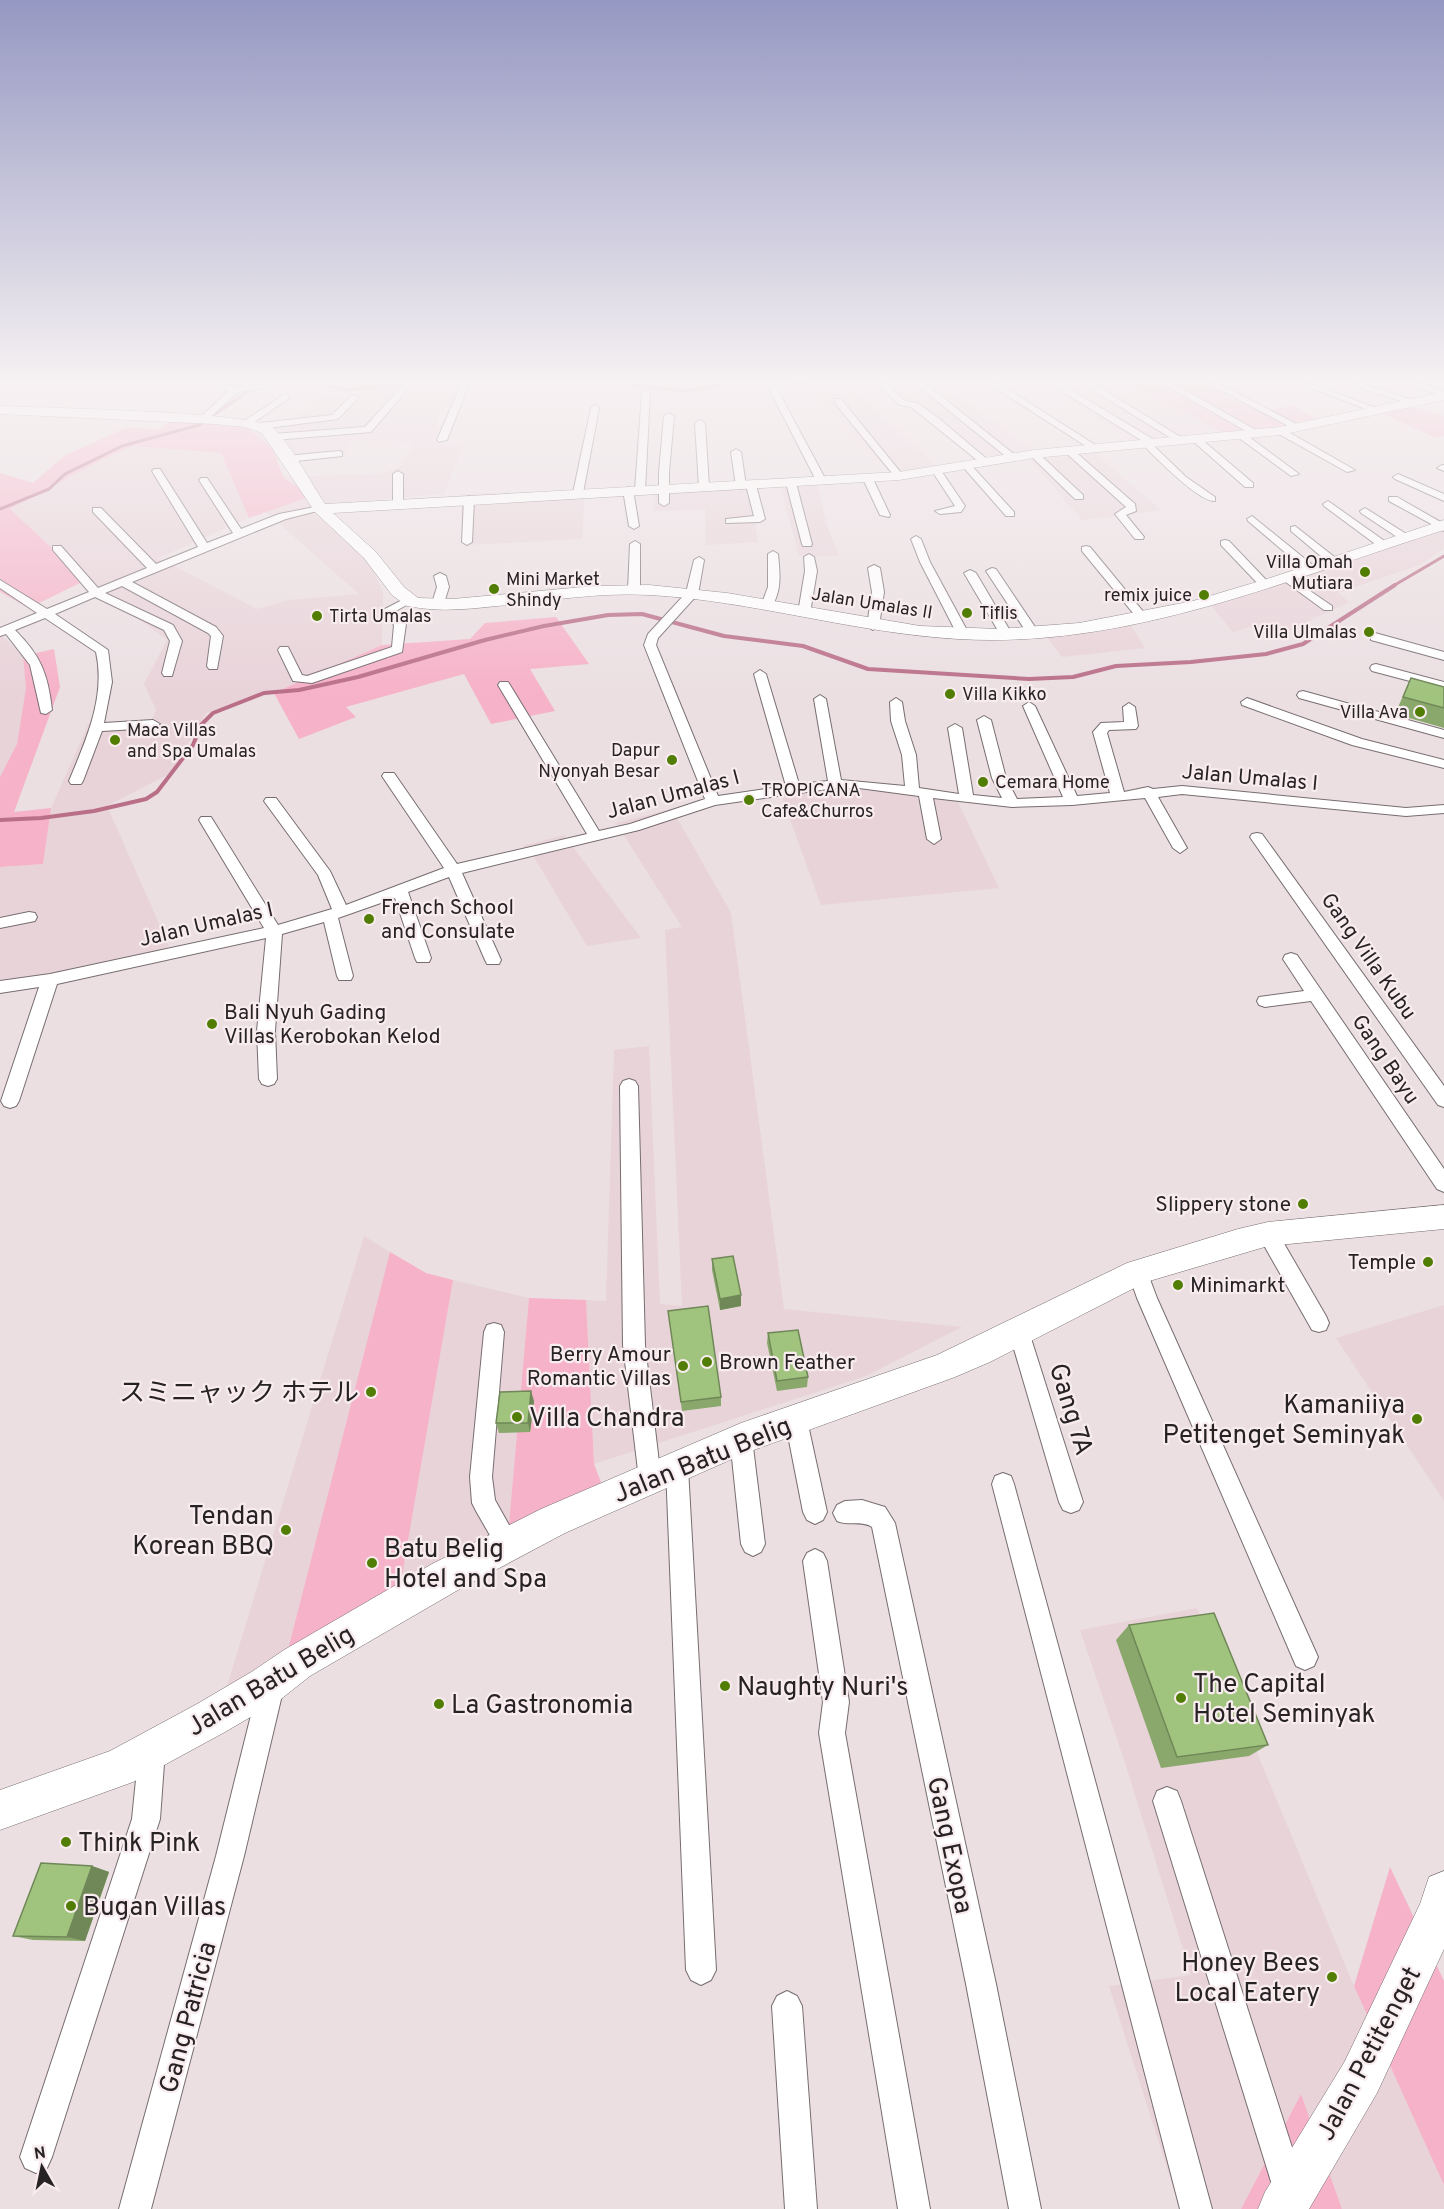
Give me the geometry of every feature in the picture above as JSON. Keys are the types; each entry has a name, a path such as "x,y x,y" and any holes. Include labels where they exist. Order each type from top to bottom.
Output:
{"street":[{"path":"167,487 204,548"},
{"path":"209,487 239,534"},
{"path":"284,650 297,678 308,680 398,649 400,624 387,611 408,600 370,555 320,509 306,487"},
{"path":"398,487 398,503"},
{"path":"578,493 579,487"},
{"path":"663,496 664,487"},
{"path":"46,710 43,686 34,657 4,630 282,516 320,509 469,498 634,490 663,496 704,487"},
{"path":"730,521 760,519 747,487"},
{"path":"792,487 807,544"},
{"path":"872,487 885,515"},
{"path":"940,511 957,510 960,506 948,487"},
{"path":"986,487 1010,514"},
{"path":"1069,487 1079,497"},
{"path":"1109,487 1131,507 1132,509 1120,513 1139,537"},
{"path":"1197,487 1211,499"},
{"path":"1420,487 1444,498"},
{"path":"634,490 634,526"},
{"path":"467,542 469,498"},
{"path":"1393,499 1443,526"},
{"path":"1328,504 1382,544"},
{"path":"97,510 154,569"},
{"path":"1365,511 1404,537"},
{"path":"1252,519 1311,569"},
{"name":"Jalan Umalas II","path":"408,600 438,603 634,590 692,594 873,626 963,634 1033,633 1142,617 1198,605 1443,526"},
{"path":"1295,529 1333,561"},
{"path":"916,539 925,562 963,634"},
{"path":"1225,543 1265,585"},
{"path":"634,590 635,544"},
{"path":"57,548 96,593 169,628 176,641 168,673"},
{"path":"1086,549 1142,617"},
{"path":"767,606 772,600 774,585 773,554"},
{"path":"804,612 811,571 809,556"},
{"path":"699,560 692,594 652,637 650,645 713,801"},
{"path":"873,626 878,592 874,568"},
{"path":"992,571 1033,633"},
{"path":"970,573 1006,634"},
{"path":"438,603 443,587 440,576"},
{"path":"1287,578 1328,608"},
{"path":"123,582 212,630 217,636 213,666"},
{"path":"0,583 102,650 105,681 97,727 76,781"},
{"path":"1375,637 1444,656"},
{"path":"1376,668 1444,686"},
{"path":"760,674 794,789"},
{"path":"504,685 596,837"},
{"path":"1303,695 1444,734"},
{"path":"820,699 835,784"},
{"path":"896,702 898,721 934,839"},
{"path":"1247,702 1357,742 1444,764"},
{"path":"1029,706 1072,801"},
{"path":"1118,795 1100,732 1106,726 1131,726 1129,707"},
{"path":"984,720 988,746 999,778 1012,803"},
{"path":"97,727 153,724"},
{"path":"955,728 967,799"},
{"path":"389,776 453,870 493,960"},
{"name":"Jalan Umalas I","path":"0,987 50,980 274,931 335,913 453,870 634,827 713,801 794,789 835,784 859,784 1012,803 1072,801 1148,792 1211,791 1406,812 1433,812 1444,809"},
{"path":"1148,792 1180,848"},
{"path":"271,801 325,874 335,913 345,976"},
{"path":"207,820 274,931 266,1031 268,1079"},
{"name":"Gang Villa Kubu","path":"1257,837 1444,1100"},
{"path":"400,890 423,958"},
{"path":"0,923 29,917"},
{"name":"Gang Bayu","path":"1291,959 1444,1184"},
{"path":"10,1101 50,980"},
{"path":"1265,1001 1316,995"},
{"path":"629,1086 634,1345 663,1474 701,1970"},
{"name":"Jalan Batu Belig","path":"0,1810 119,1768 267,1685 297,1663 352,1630 507,1543 741,1439 944,1367 1138,1272 1238,1240 1268,1234 1444,1217"},
{"path":"1268,1234 1319,1323"},
{"path":"1138,1272 1147,1298 1305,1657"},
{"path":"494,1332 481,1477 484,1503 507,1543"},
{"name":"Gang 7A","path":"1019,1332 1071,1502"},
{"path":"796,1420 815,1512"},
{"path":"741,1439 753,1544"},
{"path":"1003,1484 1196,2209"},
{"name":"Gang Exopa","path":"845,1513 875,1513 880,1516 883,1523 981,1984 1025,2209"},
{"path":"815,1561 836,1702 832,1733 914,2209"},
{"name":"Gang Patricia","path":"135,2209 230,1856 269,1695 267,1685"},
{"path":"36,2157 146,1819 152,1750"},
{"path":"1167,1801 1286,2201"},
{"name":"Jalan Petitenget","path":"1286,2201 1361,2077 1443,1904"},
{"path":"787,2006 801,2209"}],"shaded area":[{"path":"0,487 51,487 10,509 86,580 29,608 0,592"},
{"path":"51,487 236,487 249,518 156,559 163,560 257,609 289,600 359,594 266,512 312,496 299,487 447,487 444,494 322,504 372,567 383,592 382,645 274,693 206,713 171,773 107,806 169,946 158,955 41,977 0,980 0,867 43,864 51,808 89,723 150,724 156,710 144,684 167,640 86,580 10,509"},
{"path":"236,487 298,487 312,496 249,518"},
{"path":"750,487 758,542 706,545 705,509 654,511 655,489"},
{"path":"781,487 818,487 826,523 839,556 799,556"},
{"path":"1053,487 1134,487 1161,510 1082,520"},
{"path":"585,490 582,539 465,545 459,494"},
{"path":"1444,519 1444,548 1422,564 1338,593 1349,602 1271,639 1256,625 1233,632 1206,600"},
{"path":"556,617 589,664 530,669 555,711 491,724 464,674 346,707 356,717 299,739 274,693 382,645 470,639 485,623"},
{"path":"1126,618 1145,648 1062,657 1042,630"},
{"path":"0,633 23,656 26,688 17,744 0,777"},
{"path":"54,649 60,687 14,812 51,808 43,864 0,867 0,777 17,744 26,688 23,656"},
{"path":"832,779 955,796 999,888 821,905 779,789"},
{"path":"672,809 731,913 784,1309 962,1327 866,1376 594,1464 586,1300 606,1301 614,1050 649,1046 660,1304 682,1306 665,930 682,927 616,823"},
{"path":"564,835 641,938 587,946 531,852 522,846"},
{"path":"364,1236 390,1252 283,1669 223,1699"},
{"path":"390,1252 426,1273 453,1280 399,1593 283,1669"},
{"path":"453,1280 529,1298 508,1535 399,1593"},
{"path":"529,1298 586,1300 594,1464 602,1485 508,1535"},
{"name":"Kamaniiya Petitenget Seminyak","path":"1444,1305 1444,1501 1336,1338"},
{"path":"1197,1608 1354,1986 1444,2185 1444,2209 1342,2209 1301,2094 1241,2209 1180,2209 1109,1986 1191,1975 1125,1763 1080,1630"},
{"path":"1390,1867 1444,1981 1444,2185 1354,1986"},
{"path":"1301,2094 1342,2209 1241,2209"}],"building":[{"path":"1411,678 1444,687 1444,708 1403,697"},
{"name":"Berry Amour Romantic Villas","path":"733,1256 741,1295 720,1299 712,1259"},
{"path":"708,1306 721,1397 681,1402 668,1311"},
{"path":"798,1330 808,1377 777,1381 768,1333"},
{"name":"Villa Chandra","path":"531,1391 528,1423 496,1423 500,1392"},
{"name":"The Capital Hotel Seminyak","path":"1214,1613 1268,1745 1177,1757 1129,1625"},
{"path":"41,1863 92,1866 67,1937 13,1936"}],"waterway":[{"path":"0,509 51,487"},
{"path":"1393,586 1444,556"},
{"path":"0,820 41,818 94,811 146,799 157,792 193,745 201,725 213,713 264,693 299,690 358,677 485,640 544,626 608,615 642,614 724,636 803,646 868,669 1029,679 1073,677 1116,666 1191,662 1266,654 1303,644 1395,585"}],"place":[{"name":"Villa Omah Mutiara","path":"1365,572"},
{"name":"Mini Market Shindy","path":"494,589"},
{"name":"remix juice","path":"1204,595"},
{"name":"Tiflis","path":"967,613"},
{"name":"Tirta Umalas","path":"317,616"},
{"name":"Villa Ulmalas","path":"1369,632"},
{"name":"Villa Kikko","path":"950,694"},
{"name":"Villa Ava","path":"1420,712"},
{"name":"Maca Villas and Spa Umalas","path":"115,740"},
{"name":"Dapur Nyonyah Besar","path":"672,760"},
{"name":"Cemara Home","path":"983,782"},
{"name":"TROPICANA Cafe&Churros","path":"749,800"},
{"name":"French School and Consulate","path":"369,919"},
{"name":"Bali Nyuh Gading Villas Kerobokan Kelod","path":"212,1024"},
{"name":"Slippery stone","path":"1303,1204"},
{"name":"Temple","path":"1428,1262"},
{"name":"Minimarkt","path":"1178,1285"},
{"name":"Brown Feather","path":"707,1362"},
{"name":"Berry Amour Romantic Villas","path":"683,1366"},
{"name":"スミニャック ホテル","path":"371,1392"},
{"name":"Villa Chandra","path":"517,1417"},
{"name":"Kamaniiya Petitenget Seminyak","path":"1417,1419"},
{"name":"Tendan Korean BBQ","path":"286,1530"},
{"name":"Batu Belig Hotel and Spa","path":"372,1563"},
{"name":"Naughty Nuri's","path":"725,1686"},
{"name":"The Capital Hotel Seminyak","path":"1181,1698"},
{"name":"La Gastronomia","path":"439,1704"},
{"name":"Think Pink","path":"66,1842"},
{"name":"Bugan Villas","path":"71,1906"},
{"name":"Honey Bees Local Eatery","path":"1332,1977"}]}
